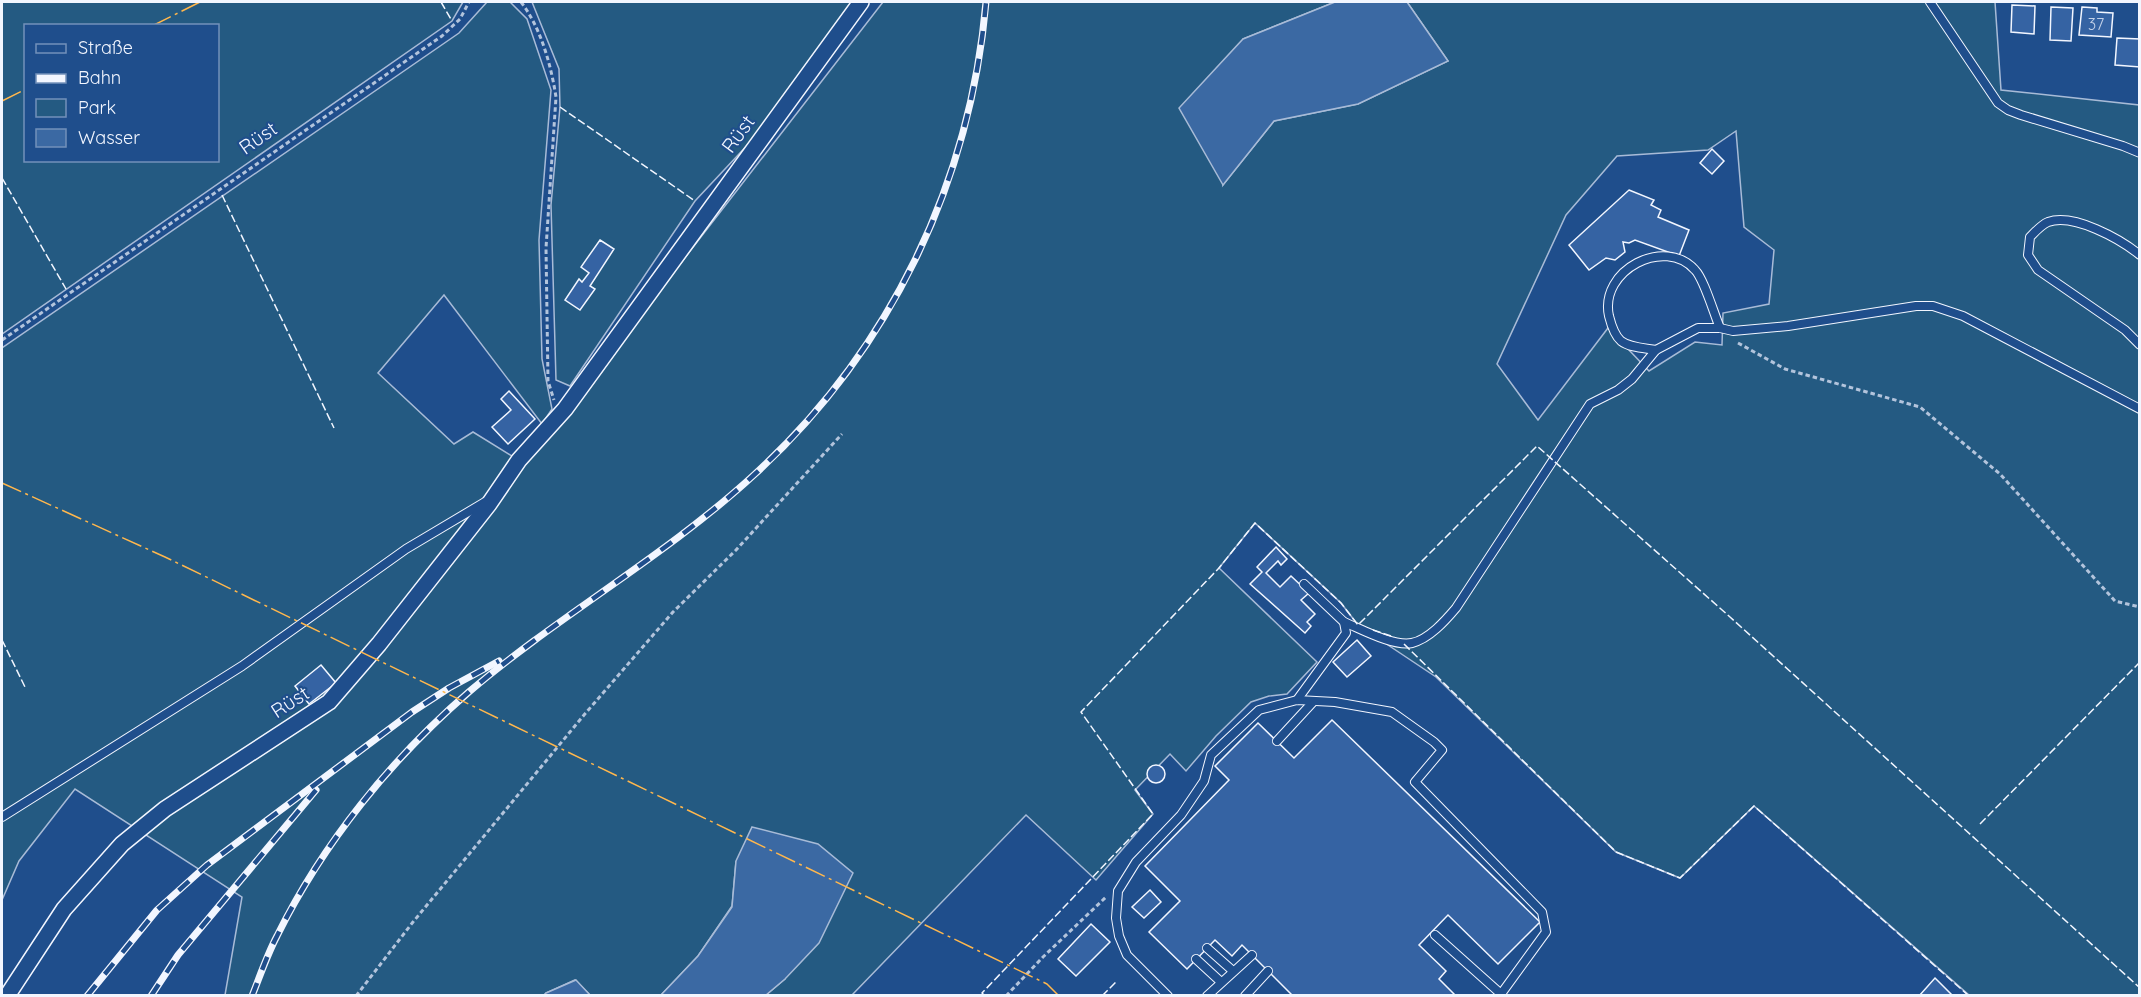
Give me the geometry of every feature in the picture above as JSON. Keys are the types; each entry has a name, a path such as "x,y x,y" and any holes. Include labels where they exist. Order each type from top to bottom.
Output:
{"street":[{"name":"Rüst","path":"7,996 64,909 122,844 165,809 328,702 379,644 495,496 519,460 565,409 861,2"}],"lane":[{"path":"1930,2 1998,103 2008,110 2139,153"},
{"path":"2139,255 2105,233 2077,223 2059,221 2047,223 2030,237 2028,255 2037,270 2125,330 2139,345"},
{"path":"1656,350 1636,347 1621,341 1611,326 1607,305 1610,291 1617,279 1629,267 1642,260 1672,257 1687,262 1697,271 1720,328"},
{"path":"1304,584 1344,622 1392,642 1411,643 1444,622 1456,608 1590,404 1618,390 1632,379 1656,350 1698,328 1720,328 1733,331 1788,326 1897,309 1933,306 1963,316 2139,409"},
{"path":"2,817 242,666 406,549 495,496"},
{"path":"1298,700 1346,633 1344,622"},
{"path":"1168,996 1127,955 1119,936 1116,918 1118,891 1136,862 1181,815 1204,781 1211,755 1259,710 1298,700 1335,702 1392,712 1434,742 1442,750 1415,782 1542,912 1546,932 1501,995 1436,935"},
{"path":"1277,741 1313,702"},
{"path":"1207,948 1233,971"},
{"path":"1208,996 1252,955"},
{"path":"1197,959 1221,982"},
{"path":"1245,996 1268,971"}],"path":[{"name":"Rüst","path":"2,340 442,36 460,19 469,2"},
{"path":"521,2 537,29 553,78 556,97 546,248 548,381 554,400 565,409"},
{"path":"1710,328 1785,369 1920,407 2000,474 2115,600 2139,607"},
{"path":"356,996 501,813 591,706 673,612 736,550 842,434"},
{"path":"1006,995 1103,899 1118,891"}],"green space":[{"path":"2,2 463,2 452,21 2,334"},
{"path":"487,2 510,2 527,19 551,90 539,240 542,359 552,409 542,424 444,295 378,373 454,444 473,432 525,464 883,2 1335,2 1243,39 1223,185 1274,121 1358,104 1448,61 1407,2 1995,2 2001,90 2139,105 2139,995 1969,995 1754,806 1680,878 1616,852 1436,677 1358,625 1341,603 1255,523 1219,568 1317,662 1287,694 1269,696 1251,702 1216,736 1186,771 1170,754 1135,790 1153,814 1096,880 1026,815 852,995 766,995 785,979 736,861 732,906 698,956 661,995 590,995 575,980 544,996 225,995 242,897 75,789 19,861 2,900 2,348 459,33","holes":["1736,131 1744,227 1774,250 1769,304 1723,313 1722,345 1695,342 1649,371 1608,328 1538,420 1497,364 1566,215 1617,156 1708,150"]},
{"path":"532,2 859,2 801,88 695,201 570,386 556,380 551,205 560,107 559,69"}],"water":[{"path":"1335,2 1407,2 1448,61 1358,104 1274,121 1223,185 1179,108 1243,39"},
{"path":"752,827 818,844 853,873 819,943 785,979 766,995 661,995 698,956 732,907 736,861"},
{"path":"576,980 590,995 544,995 546,993"}],"building":[{"path":"2012,5 2035,6 2034,34 2011,32"},
{"path":"2051,7 2073,8 2071,41 2050,40"},
{"path":"2082,7 2097,8 2097,12 2113,13 2111,37 2079,35"},
{"path":"2117,38 2140,39 2140,67 2115,65"},
{"path":"1712,149 1724,161 1712,174 1700,163"},
{"path":"1629,190 1654,200 1651,205 1661,210 1658,217 1689,230 1679,256 1635,240 1629,243 1623,242 1625,252 1615,260 1606,258 1589,270 1569,245"},
{"path":"600,240 614,249 590,286 595,289 580,310 565,300 579,279 582,282 589,273 581,267"},
{"path":"509,391 535,419 508,444 492,427 511,410 501,399"},
{"path":"1276,547 1287,559 1281,565 1278,561 1266,573 1280,587 1291,576 1309,593 1301,600 1315,614 1307,622 1311,626 1305,633 1250,584 1262,572 1257,567"},
{"path":"1357,640 1371,656 1347,677 1333,662"},
{"path":"321,665 336,683 309,704 295,686"},
{"path":"1332,720 1540,922 1498,964 1448,915 1419,945 1446,971 1439,979 1456,996 1293,996 1242,945 1232,956 1215,940 1187,969 1149,932 1180,901 1145,866 1229,780 1215,766 1258,723 1294,758"},
{"path":"1156,765 1162,768 1165,774 1162,780 1156,783 1150,780 1147,774 1150,768"},
{"path":"1150,890 1161,902 1144,918 1132,907"},
{"path":"1091,924 1110,942 1076,976 1058,959"},
{"path":"1935,978 1953,996 1919,996"}],"railway":[{"path":"252,996 273,943 315,868 361,804 413,745 470,691 505,663 686,531 755,474 803,426 846,374 883,318 915,260 941,199 962,135 977,69 986,2"},
{"path":"87,996 157,910 207,865 412,712 449,688 499,661"},
{"path":"151,996 178,955 316,790"}],"fence":[{"path":"441,2 452,21"},
{"path":"560,107 695,201"},
{"path":"2,178 66,289"},
{"path":"222,195 334,428"},
{"path":"985,996 982,993 1153,814 1081,712 1219,568 1255,523 1341,603 1358,625 1537,446 1730,617 2140,988"},
{"path":"1373,630 1394,637"},
{"path":"2,640 25,687"},
{"path":"1404,644 1616,852 1680,878 1754,806 1969,996"},
{"path":"1980,824 2140,662"},
{"path":"1102,996 1116,982"}],"power":[{"path":"156,24 200,2"},
{"path":"2,101 24,90"},
{"path":"2,483 165,557 1047,984 1059,996"}]}
